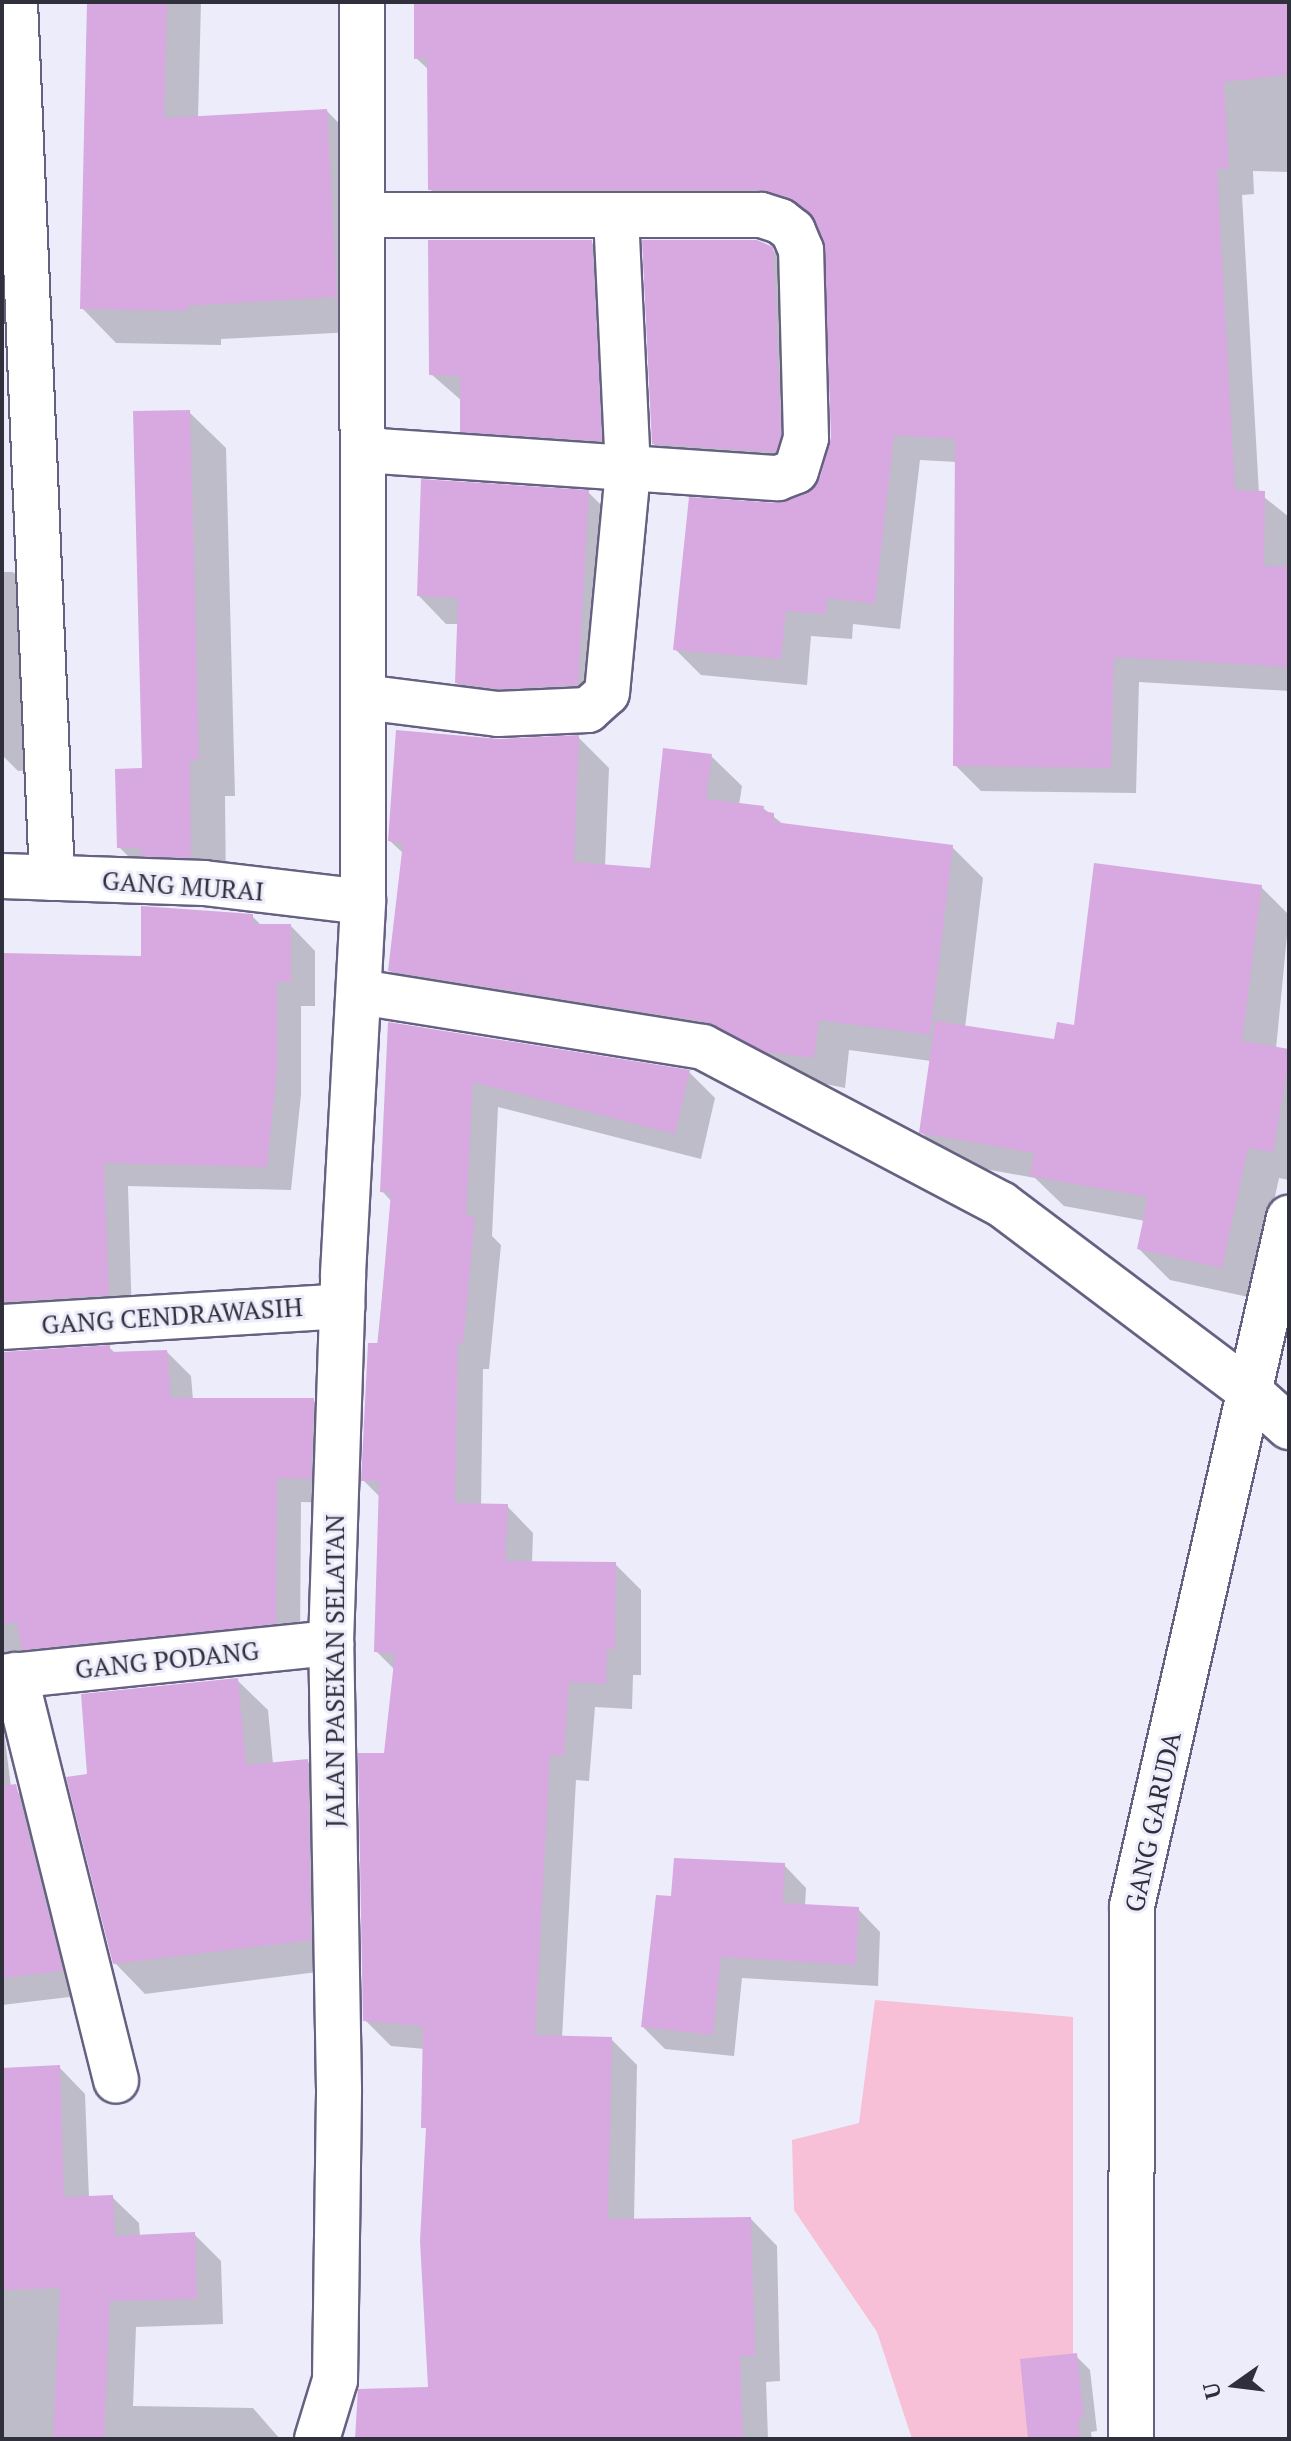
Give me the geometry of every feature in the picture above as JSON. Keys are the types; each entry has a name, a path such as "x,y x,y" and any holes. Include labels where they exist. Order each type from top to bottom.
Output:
{"street":[{"path":"15,2 52,878"},
{"name":"JALAN PASEKAN SELATAN","path":"317,2439 335,2365 339,2089 331,1643 342,1306 363,902 362,2"},
{"path":"363,450 778,478 796,471 806,438 801,250 793,231 761,215 616,219 364,215"},
{"path":"363,697 498,714 598,705 613,671 628,470 616,219"},
{"name":"GANG MURAI","path":"2,876 204,883 363,902"},
{"path":"360,992 703,1047 1001,1204 1249,1391 1289,1427"},
{"name":"GANG GARUDA","path":"1131,2439 1132,1906 1289,1218"},
{"name":"GANG CENDRAWASIH","path":"2,1327 342,1306"},
{"name":"GANG PODANG","path":"8,1676 331,1643"},
{"path":"8,1676 116,2081"}],"shaded area":[{"path":"875,2000 1073,2017 1073,2439 912,2439 877,2332 794,2210 792,2140 859,2123"}],"building":[{"path":"87,2 167,2 164,118 327,109 337,297 187,306 187,311 80,309"},
{"path":"414,2 1289,2 1289,75 1224,82 1229,169 1217,169 1235,490 1265,491 1264,566 1289,567 1289,667 1114,657 1111,768 953,766 955,439 894,435 875,604 827,598 826,614 786,611 781,659 673,650 689,497 777,503 806,494 820,478 831,437 824,240 808,211 788,197 761,190 428,190 427,58 414,59"},
{"path":"428,240 592,240 602,441 460,432 460,376 429,375"},
{"path":"642,240 757,240 773,247 781,435 776,452 652,444"},
{"path":"190,410 199,760 190,760 191,858 141,856 141,848 117,848 115,769 142,768 133,411"},
{"path":"421,479 589,490 578,685 499,689 455,683 458,598 417,596"},
{"path":"396,730 499,739 579,735 574,862 650,868 663,748 712,754 706,799 764,806 763,811 774,813 774,822 953,845 930,1035 819,1020 814,1058 765,1052 707,1022 388,971 403,843 388,841"},
{"path":"1094,863 1262,885 1242,1041 1289,1049 1289,1059 1273,1152 1248,1148 1222,1268 1137,1249 1148,1197 1030,1176 1034,1153 919,1133 935,1021 1054,1039 1057,1022 1074,1025"},
{"path":"141,906 253,914 253,924 291,924 291,982 277,982 277,1069 267,1167 104,1163 109,1295 2,1302 2,953 141,956"},
{"path":"388,1022 690,1070 675,1134 473,1082 466,1216 475,1217 463,1344 458,1343 455,1503 508,1504 505,1561 616,1562 615,1649 607,1649 606,1684 569,1682 564,1756 550,1755 535,2035 612,2037 608,2219 751,2217 755,2356 740,2356 743,2439 355,2439 358,2389 428,2387 420,2241 426,2128 421,2128 423,2026 363,2021 358,1753 384,1753 395,1653 374,1652 379,1481 361,1481 368,1343 378,1343 391,1193 380,1192"},
{"path":"110,1345 110,1352 167,1350 171,1398 314,1398 311,1479 277,1478 276,1624 22,1650 17,1622 2,1625 2,1352"},
{"path":"238,1678 246,1765 308,1759 311,1940 113,1964 66,1777 87,1774 81,1694"},
{"path":"16,1784 63,1971 2,1978 2,1786"},
{"path":"674,1858 785,1863 783,1903 859,1907 856,1965 721,1957 713,2035 641,2027 656,1895 671,1896"},
{"path":"60,2065 64,2197 113,2195 115,2236 195,2232 197,2299 110,2301 104,2439 53,2439 60,2288 2,2290 2,2068"},
{"path":"1077,2353 1084,2418 1078,2418 1080,2439 1028,2439 1020,2359"}]}
